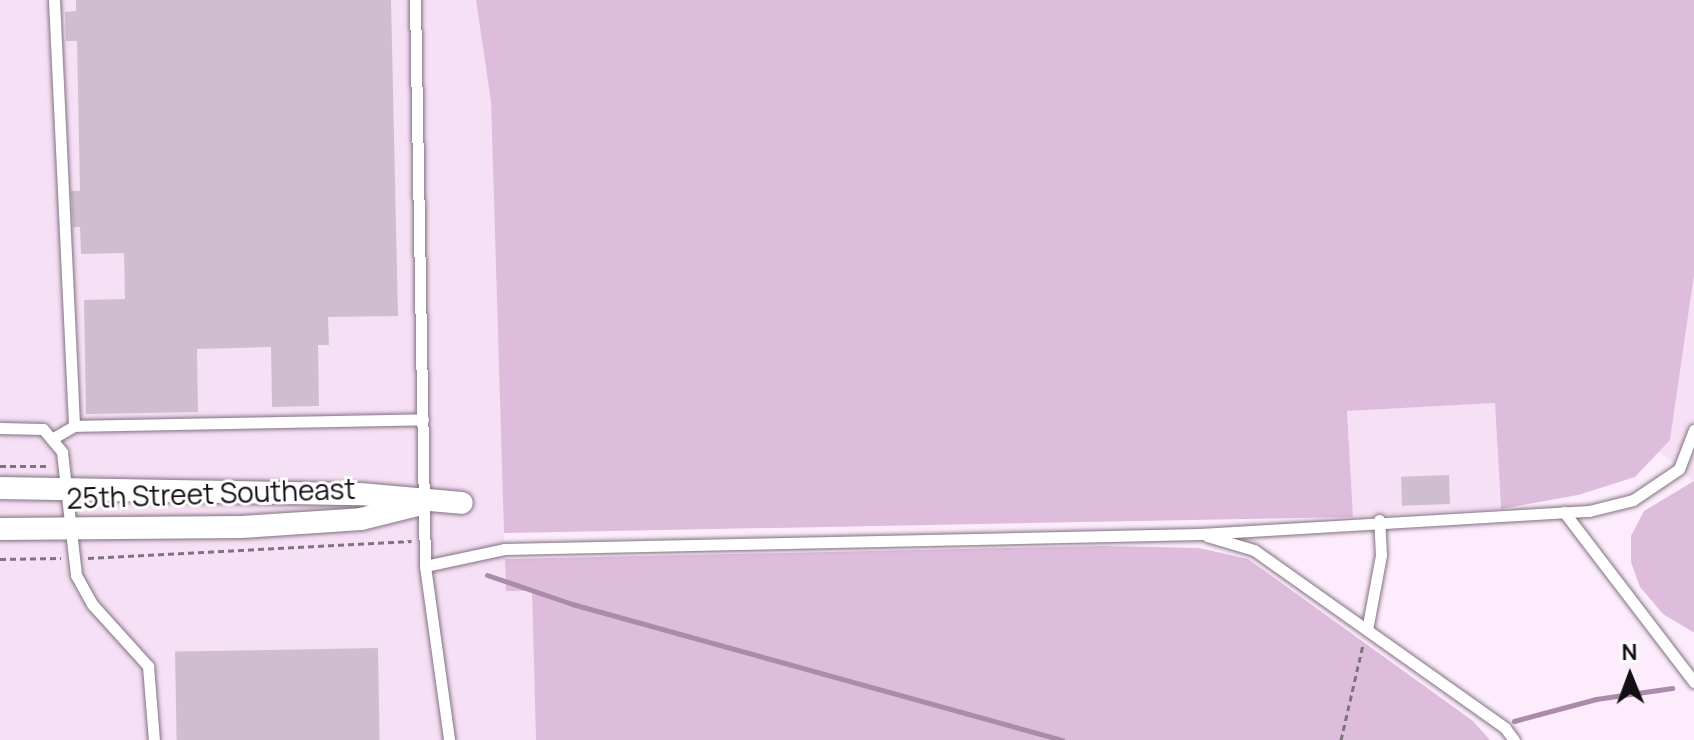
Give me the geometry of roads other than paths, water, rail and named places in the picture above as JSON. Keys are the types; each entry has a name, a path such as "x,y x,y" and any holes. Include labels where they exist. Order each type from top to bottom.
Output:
{"street":[{"name":"25th Street Southeast","path":"0,488 68,477 360,494 424,503 462,503"},
{"name":"25th Street Southeast","path":"0,529 75,530 361,519 424,503"}],"lane":[{"path":"54,0 74,426"},
{"path":"415,0 425,566 449,740"},
{"path":"55,437 74,426 423,419"},
{"path":"0,428 43,429 55,437 68,477 81,590 148,666 154,740"},
{"path":"425,566 504,549 1200,534 1379,520 1564,512 1633,500 1679,469 1694,430"},
{"path":"1564,512 1694,682"},
{"path":"1367,630 1381,555 1379,520"},
{"path":"1200,534 1254,550 1514,740"}],"waterway":[{"path":"487,575 572,604 1062,740"},
{"path":"1514,721 1596,699 1672,688"}]}
